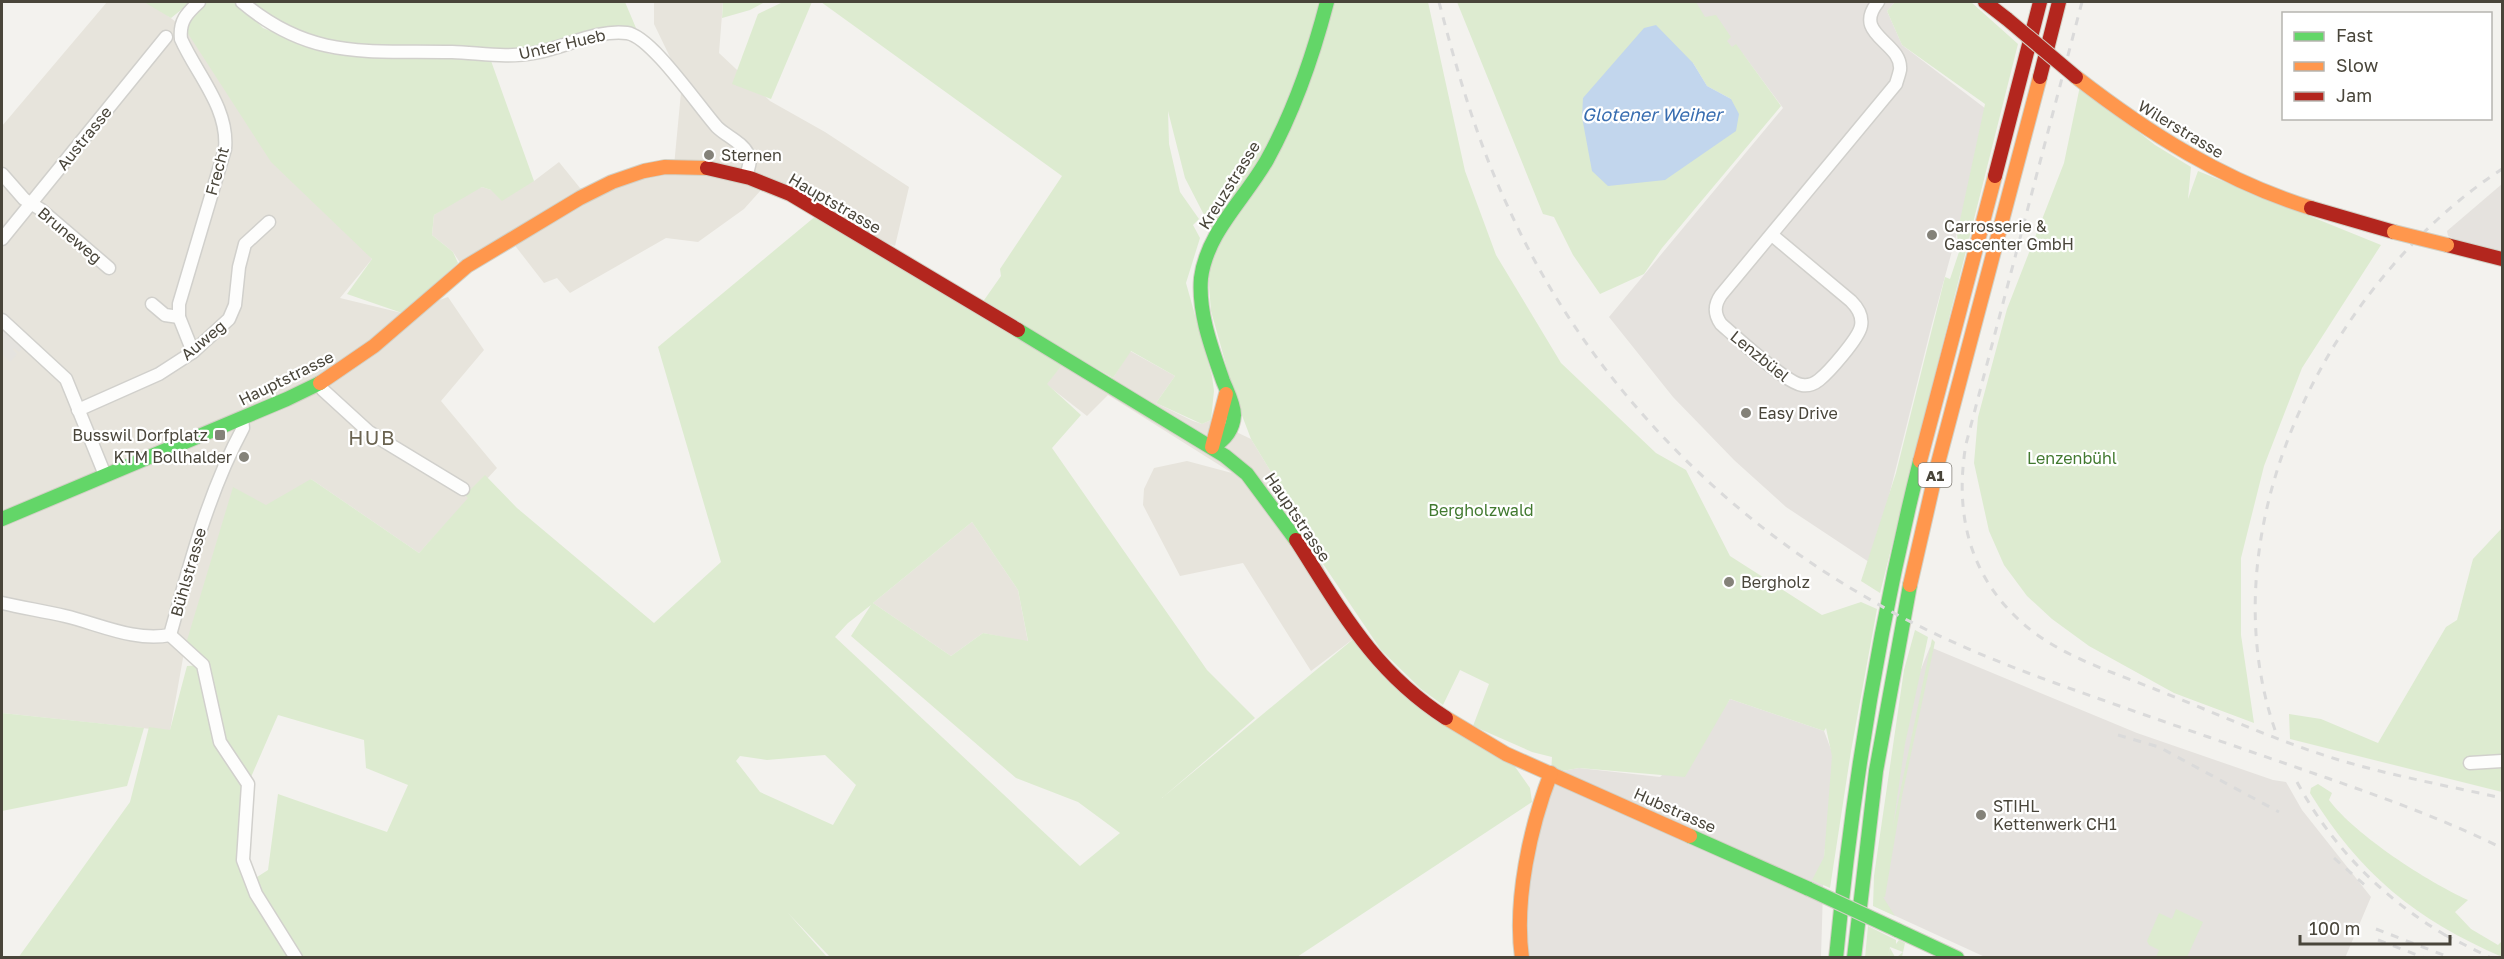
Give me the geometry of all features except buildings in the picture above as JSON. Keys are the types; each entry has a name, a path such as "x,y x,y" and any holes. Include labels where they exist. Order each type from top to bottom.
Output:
{"main road":[{"name":"Kreuzstrasse","path":"1212,447 1212,438 1222,418 1227,390 1202,307 1201,281 1204,261 1216,235 1255,178 1275,142 1308,62 1327,2"},
{"name":"Wilerstrasse","path":"1985,2 2076,77 2143,127 2215,170 2300,206 2502,259"},
{"name":"A1","path":"1836,957 1856,785 1882,630 1931,416 2040,2"},
{"name":"A1","path":"1854,957 1873,786 1891,674 1951,411 2059,2"},
{"name":"Hauptstrasse","path":"2,519 319,384 370,350 459,271 598,188 625,176 674,167 696,166 746,176 790,194 1212,447 1241,469 1263,492 1290,530 1357,636 1395,679 1453,724 1506,754 1551,773"},
{"name":"Hubstrasse","path":"1551,773 1957,957"},
{"path":"1522,957 1518,924 1522,882 1551,773"}],"street":[{"name":"Frecht","path":"179,317 182,292 225,149 226,137 224,122 219,111 181,39 182,21 199,2"},
{"name":"Unter Hueb","path":"242,2 296,37 336,49 356,51 515,56 557,48 609,33 630,33 642,39 719,128 745,149 750,160 746,176"},
{"name":"Lenzbüel","path":"1772,235 1851,301 1860,314 1861,324 1856,337 1823,376 1811,384 1802,385 1788,379 1721,324 1716,317 1715,308 1718,299 1896,84 1900,69 1896,54 1875,35 1870,22 1873,8 1878,2"},
{"name":"Austrasse","path":"2,239 166,37"},
{"name":"Bruneweg","path":"2,174 24,200 40,209 109,268"},
{"name":"Auweg","path":"78,410 159,374 194,352 229,319 235,305 239,267 245,244 269,222"},
{"path":"152,304 165,315 179,317 194,352"},
{"path":"2,320 61,374 68,385 105,476"},
{"path":"319,384 369,432 463,489"},
{"name":"Bühlstrasse","path":"2,603 66,616 136,635 159,637 170,635 204,517 214,489 243,428 242,418"},
{"path":"170,635 203,665 220,742 248,784 243,860 256,894 296,957"},
{"path":"2470,763 2502,761"}],"shaded area":[{"path":"107,2 150,2 185,29 372,259 340,298 402,313 448,297 484,350 441,401 497,468 419,553 311,479 185,647 170,731 2,713 2,126"},
{"path":"654,2 723,2 719,53 770,101 825,132 909,187 895,246 761,190 744,209 698,242 666,238 570,293 557,278 544,283 513,243 461,264 453,252 432,235 434,215 469,192 482,187 491,190 534,181 559,162 580,188 598,187 674,166 682,82 654,24"},
{"path":"1682,2 1895,2 1887,11 1902,45 1990,112 1932,324 1872,564 1786,507 1734,460 1673,397 1609,317 1783,108 1743,54 1718,52"},
{"path":"2502,184 2502,259 2487,255 2448,236 2447,231"},
{"path":"2,328 23,348 19,352 14,348 17,354 10,362 2,354 2,340 5,340 2,337"},
{"path":"1130,351 1175,376 1156,403 1193,421 1202,424 1211,420 1251,439 1301,521 1357,636 1311,671 1243,563 1180,576 1143,505 1144,489 1154,468 1187,461 1232,473 1108,395 1087,416 1046,384 1066,360 1113,378"},
{"path":"972,522 1018,590 1028,642 983,633 951,656 873,603"},
{"path":"1930,647 2137,733 2273,780 2286,782 2302,810 2371,897 2345,958 1985,957 1876,907 1915,684"},
{"path":"1730,699 1824,731 1835,760 1824,857 1821,957 1522,958 1519,938 1551,773 1579,768 1660,777 1715,722"}],"green space":[{"path":"144,2 191,2 171,18"},
{"path":"207,2 238,2 263,28 330,54 490,58 534,181 502,201 491,190 482,187 434,215 432,235 453,252 458,263 402,313 347,294 372,259 271,162 185,29 189,16"},
{"path":"250,2 625,2 636,28 597,30 554,45 507,51 328,44 293,32"},
{"path":"723,2 765,2 750,10 722,18"},
{"path":"783,2 812,2 771,99 732,84 758,14"},
{"name":"Bergholzwald","path":"821,2 1428,2 1465,171 1496,255 1561,363 1656,453 1686,470 1730,556 1822,615 1861,602 1877,609 1851,751 1830,888 1812,880 1824,857 1832,756 1826,728 1824,731 1730,699 1685,777 1579,768 1551,773 1552,757 1532,752 1473,726 1489,684 1460,670 1443,705 1421,689 1381,650 1317,555 1301,521 1251,439 1235,397 1211,311 1208,273 1219,244 1185,178 1168,111 1169,144 1180,192 1199,219 1193,225 1200,238 1186,283 1212,376 1214,391 1211,420 1202,424 1156,403 1175,376 1131,351 1113,378 982,303 1001,276 1000,269 1062,176"},
{"path":"1457,2 1696,2 1705,17 1716,15 1731,37 1727,41 1732,47 1736,44 1781,106 1662,248 1644,274 1600,294 1573,255 1554,217 1543,214","holes":["1693,63 1707,86 1731,99 1583,98"]},
{"path":"1895,2 1971,2 2018,44 1880,593 1861,581 1896,473 1945,277 1950,279 1959,252 1957,234 1985,104 1902,45 1887,11"},
{"name":"Lenzenbühl","path":"2080,86 2155,145 2191,167 2188,199 2198,171 2381,245 2302,368 2264,466 2241,558 2241,635 2254,723 2174,693 2089,646 2052,619 2027,596 2004,565 1989,531 1974,463 1978,417 2007,309 2064,163"},
{"path":"817,215 1066,360 1047,384 1081,415 1052,448 1207,670 1255,718 1162,798 1357,636 1396,679 1506,754 1530,788 1532,802 1297,957 830,957 788,913 827,957 18,958 130,802 149,727 170,730 187,666 202,665 185,647 233,487 266,505 311,479 419,553 468,498 465,495 485,475 517,508 654,623 721,562 658,347","holes":["972,522 1018,590 1028,641 983,633 951,656 873,603","871,605 851,636 1016,778 1078,802 1120,833 1080,866 835,637 848,623","278,715 364,740 366,768 408,785 387,832 278,794 268,870 251,881 246,823 248,784","825,755 856,785 833,825 760,792 736,761 740,756 767,760"]},
{"path":"2502,528 2502,792 2290,739 2289,714 2321,719 2378,743 2446,627 2457,620 2473,559"},
{"path":"1915,630 1928,637 1905,744 1893,826 1932,639 1935,642 1902,796 1885,897 1883,897 1895,916 1873,906 1874,876 1904,670"},
{"path":"2,713 144,728 127,786 2,811"},
{"path":"2318,784 2332,793 2329,800 2341,814 2374,842 2413,870 2468,900 2455,912 2471,929 2498,945 2502,941 2502,957 2442,927 2392,891 2349,847 2329,822 2310,793 2311,788"},
{"path":"2176,909 2203,922 2187,957 2156,957 2159,950 2149,945 2147,941 2159,913 2172,919"},
{"path":"1868,926 1896,940 1896,944 1899,940 1905,943 1902,957 1897,957 1903,952 1890,947 1888,956 1890,948 1895,957 1865,958"}],"water":[{"name":"Glotener Weiher","path":"1656,25 1693,63 1707,86 1731,99 1739,114 1736,131 1665,180 1608,186 1592,171 1582,117 1583,98 1644,28"}],"railway":[{"path":"1439,2 1477,131 1508,207 1538,267 1573,324 1612,378 1656,429 1703,477 1754,520 1807,560 1864,596 1957,644 2055,683 2381,797 2502,848"},
{"path":"2082,2 1966,444 1962,491 1964,514 1975,558 1985,578 1998,597 2029,629 2081,660 2316,753 2380,771 2502,798"},
{"path":"2275,730 2258,652 2257,572 2271,493 2298,415 2336,342 2384,276 2440,217 2502,169"},
{"path":"2118,735 2159,747 2279,812"},
{"path":"2297,782 2327,829 2363,871 2404,907 2450,938"},
{"path":"2334,858 2368,888"},
{"path":"2376,929 2451,958"},
{"path":"2445,935 2491,958"},
{"path":"2378,940 2425,958"}],"traffic: fast":[{"path":"1212,447 1228,434 1232,426 1234,411 1214,356 1204,318 1201,278 1205,261 1219,231 1267,160 1286,122 1316,43 1327,2"},
{"path":"1018,330 1225,456 1247,474 1296,540"},
{"path":"2,519 320,383"},
{"path":"1836,958 1850,833 1869,708 1892,584 1920,461"},
{"path":"1854,958 1876,771 1910,585"},
{"path":"1690,836 1809,889"},
{"path":"1809,889 1897,930"},
{"path":"1897,930 1957,958"}],"traffic: slow":[{"path":"1910,585 1938,463 2040,77"},
{"path":"2076,77 2103,98 2188,153 2248,184 2311,208"},
{"path":"320,383 374,346 467,266 580,198 612,182 644,171 665,167 707,168"},
{"path":"1920,461 1995,176"},
{"path":"2394,232 2447,245"},
{"path":"1212,447 1226,394"},
{"path":"1446,718 1506,754 1690,836"},
{"path":"1522,958 1520,936 1522,889 1530,840 1551,773"}],"traffic: jam":[{"path":"1985,2 2007,19"},
{"path":"1995,176 2040,2"},
{"path":"2040,77 2059,2"},
{"path":"2007,19 2076,77"},
{"path":"707,168 750,178 790,194 1018,330"},
{"path":"2311,208 2394,232"},
{"path":"2447,245 2502,259"},
{"path":"1296,540 1360,638 1398,680 1420,700 1446,718"}],"place":[{"name":"Sternen","path":"709,155"},
{"name":"Carrosserie & Gascenter GmbH","path":"1932,235"},
{"name":"Easy Drive","path":"1746,413"},
{"name":"Busswil Dorfplatz","path":"220,435"},
{"name":"KTM Bollhalder","path":"244,457"},
{"name":"Bergholz","path":"1729,582"},
{"name":"STIHL Kettenwerk CH1","path":"1981,815"}],"district":[{"name":"HUB","path":"372,437"}]}
